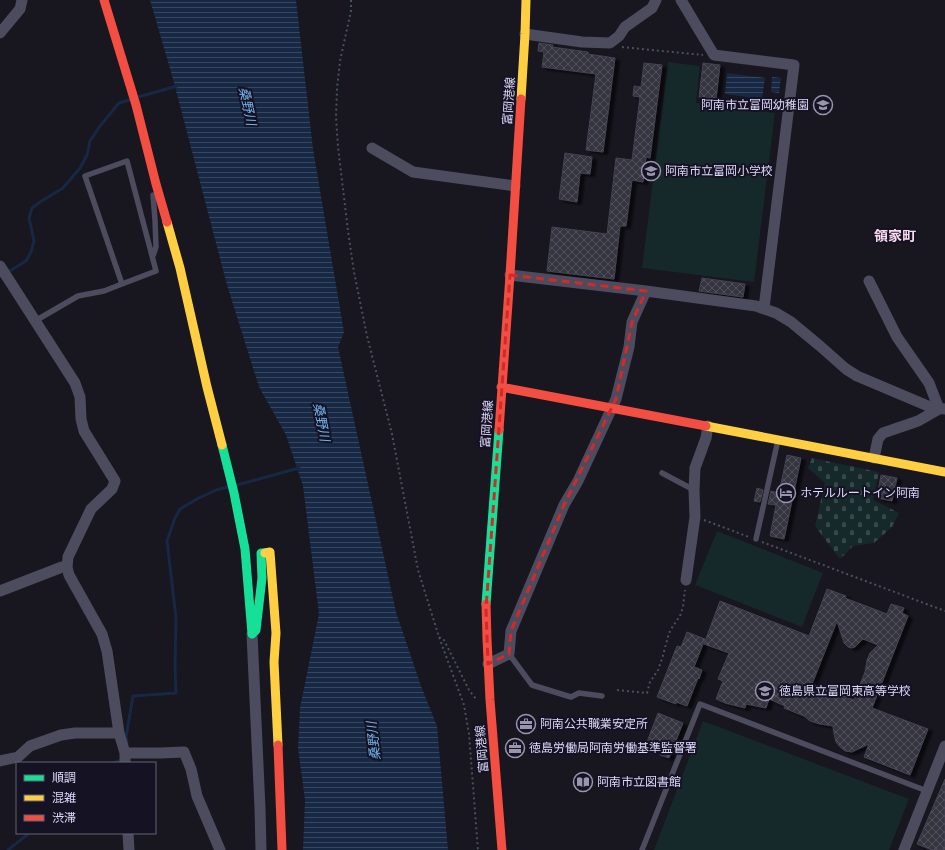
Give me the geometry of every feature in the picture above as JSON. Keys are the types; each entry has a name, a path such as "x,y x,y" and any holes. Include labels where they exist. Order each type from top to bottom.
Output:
{"street":[{"path":"0,33 20,9 22,0"},
{"path":"104,0 136,105 156,184 180,268 234,493 245,549 252,634 261,850"},
{"name":"富岡港線","path":"502,850 486,647 486,609 510,275 526,0"},
{"path":"525,34 582,42 610,42 618,36 625,27 652,8 656,0"},
{"path":"681,0 714,54 794,65 764,308"},
{"path":"372,148 413,172 515,186"},
{"path":"4,272 75,383 80,397 81,418 84,431 115,481 112,489 91,509 68,557 67,567 102,634 108,651 119,733 125,758 161,753 184,752 191,769 197,796 220,850"},
{"path":"510,275 764,308 776,313 790,322 846,369 857,376 928,406 942,409"},
{"path":"869,281 897,337 929,383 942,409"},
{"path":"488,664 509,654 511,631 564,505 578,481 616,399 629,347 632,322 646,292"},
{"path":"501,387 945,472"},
{"path":"874,458 878,439 883,432 918,421 942,409"},
{"path":"686,580 695,516 695,468 706,438 708,426"},
{"path":"252,634 256,630 262,578 261,553 270,552 276,633 274,662 282,850"},
{"path":"0,591 62,567 67,567"},
{"path":"0,761 18,757 30,746 61,736 75,733 119,733"},
{"path":"904,850 945,748"},
{"path":"128,834 129,850"}],"lane":[{"path":"35,321 78,296 104,292 156,271 127,161 85,176 122,284"},
{"path":"153,257 156,247 152,194 156,184"},
{"path":"756,539 778,440"},
{"path":"662,473 694,490"},
{"path":"509,654 532,686 571,697 579,694 602,696"},
{"path":"642,850 700,704 927,791"}],"path":[{"path":"352,0 340,61 336,117 338,147 354,272 367,336 392,434 418,570 438,637 464,705 469,734 478,850"},
{"path":"610,42 614,46 711,56 714,54"},
{"path":"695,516 945,610"},
{"path":"617,690 647,694 650,682 658,670 669,633 684,607 686,580"},
{"path":"438,637 444,640 469,690 477,700"}],"highlighted area":[{"path":"510,275 646,291 632,322 616,399 564,505 511,631 509,654 488,664 486,609"}],"green space":[{"path":"668,62 700,66 696,103 775,113 754,282 642,268"},
{"path":"812,458 879,472 873,500 899,513 892,527 874,543 853,546 841,558 839,558 815,526 825,483 808,468"},
{"path":"717,531 823,573 802,627 695,585"},
{"path":"703,721 909,799 889,850 654,850"}],"water":[{"name":"桑野川","path":"150,0 296,0 313,149 344,332 338,347 396,612 421,686 437,726 448,850 303,850 305,800 298,748 300,708 319,614 303,486 286,435 259,387 227,285 173,79"},
{"path":"727,73 765,78 762,99 725,94"},
{"path":"772,77 781,78 779,93 771,92"}],"building":[{"path":"539,43 553,45 552,47 588,52 588,54 615,58 603,152 586,150 596,74 542,67 544,52 538,51"},
{"path":"644,63 662,65 650,158 646,157 643,182 632,180 626,226 620,226 614,279 547,271 552,227 607,234 616,158 632,160 640,97 633,96 634,86 641,87"},
{"path":"703,63 720,65 716,99 699,97"},
{"path":"565,153 592,157 590,174 580,173 577,202 559,199"},
{"path":"702,278 745,284 743,297 699,291"},
{"path":"787,455 801,458 784,539 770,536 776,505 768,504 771,491 779,493"},
{"path":"881,475 897,478 892,501 877,498"},
{"path":"757,488 763,490 760,502 754,501"},
{"path":"827,589 846,596 845,598 887,614 891,604 904,608 902,613 908,616 872,708 928,729 910,775 864,757 869,744 852,752 845,751 836,742 833,726 810,721 804,716 784,708 785,706 769,699 766,708 746,704 745,708 716,699 723,681 718,679 729,653 704,644 720,601 809,636","holes":["837,621 844,643 851,648 855,647 863,639 878,645 870,653 865,672 854,700 812,684"]},
{"path":"687,632 705,639 694,667 702,670 687,706 676,702 676,704 657,697 677,646 681,647"},
{"path":"658,713 683,723 669,758 660,755 663,748 647,742"},
{"path":"945,779 945,850 932,850 917,844"}],"waterway":[{"path":"138,97 177,86"},
{"path":"0,277 26,261 31,252 34,241 29,218 32,208 63,188 80,168 87,155 90,141 100,126 119,103 129,100"},
{"path":"237,485 299,468"},
{"path":"127,743 126,737 133,696 176,693 176,618 167,541 175,518 180,509 197,499 216,490 228,487"},
{"path":"116,762 122,760"},
{"path":"8,850 28,834"}],"traffic: fast":[{"path":"486,604 499,430"},
{"path":"222,445 234,493 245,549 252,634 256,630 262,578 261,553 265,553"}],"traffic: slow":[{"path":"521,99 526,0"},
{"path":"167,222 180,268 207,387 222,445"},
{"path":"706,426 945,472"},
{"path":"265,553 270,552 276,633 274,662 278,745"}],"traffic: jam":[{"path":"104,0 136,105 167,222"},
{"path":"499,430 521,99"},
{"path":"501,387 706,426"},
{"path":"486,604 490,700 502,850"},
{"path":"278,745 282,850"}],"place":[{"name":"阿南市立富岡幼稚園","path":"823,105"},
{"name":"阿南市立富岡小学校","path":"651,171"},
{"name":"ホテルルートイン阿南","path":"786,493"},
{"name":"徳島県立富岡東高等学校","path":"765,691"},
{"name":"阿南公共職業安定所","path":"526,724"},
{"name":"徳島労働局阿南労働基準監督署","path":"515,748"},
{"name":"阿南市立図書館","path":"583,782"}],"district":[{"name":"領家町","path":"895,236"}]}
